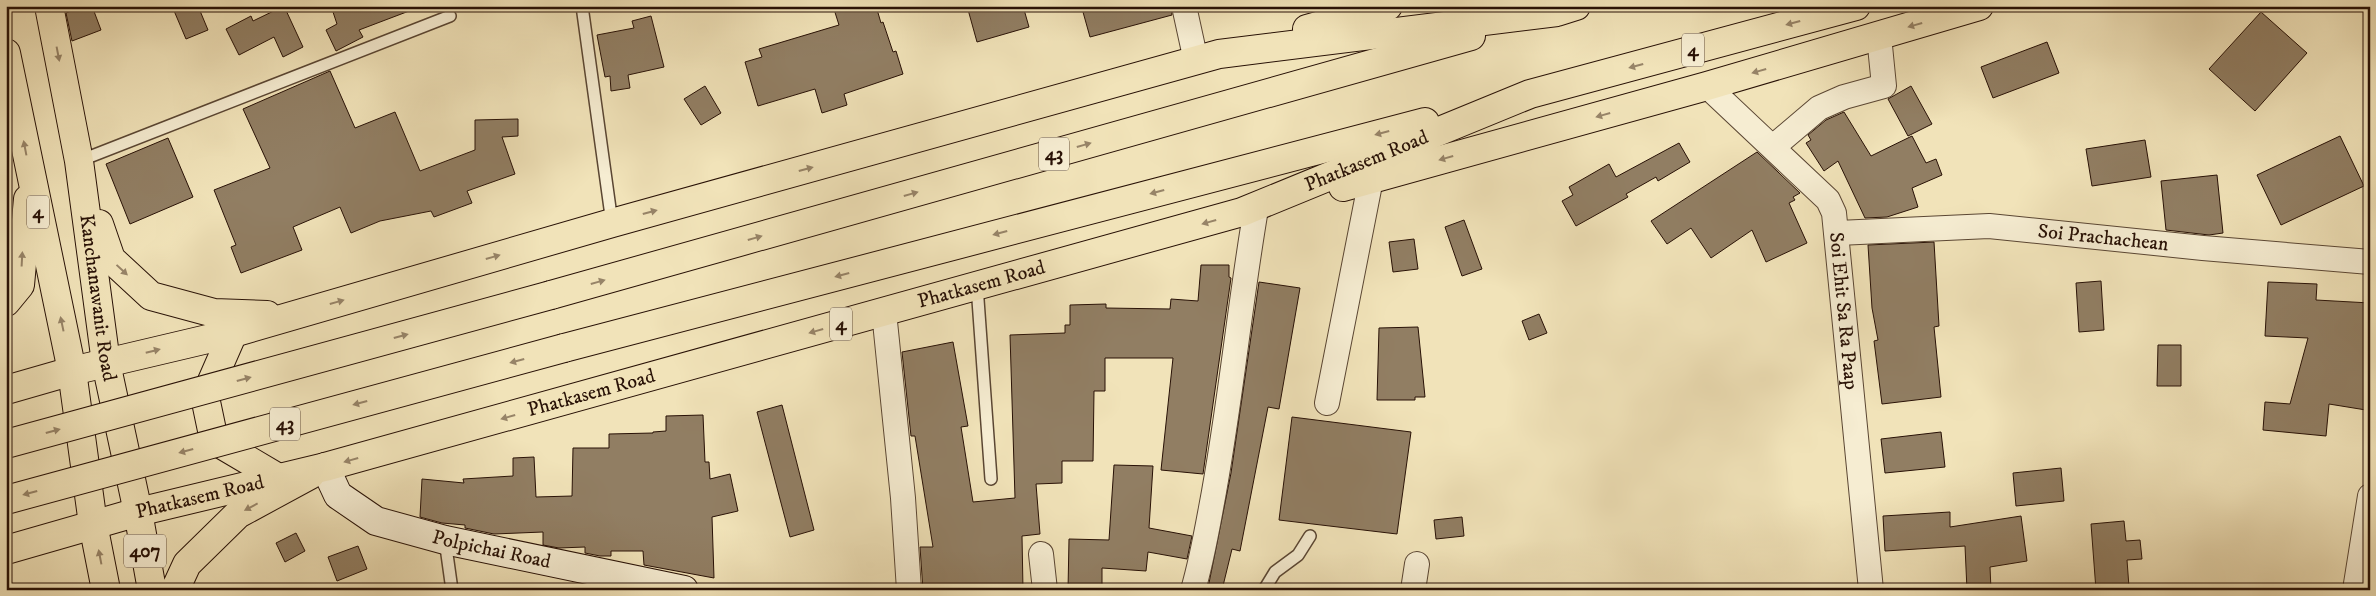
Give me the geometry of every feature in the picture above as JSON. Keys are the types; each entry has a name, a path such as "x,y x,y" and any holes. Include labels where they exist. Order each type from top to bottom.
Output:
{"main road":[{"name":"Kanchanawanit Road","path":"49,6 79,161 106,363 138,512 152,590"},
{"path":"6,390 106,363 233,333 612,223 1208,58 1388,6"},
{"name":"Phatkasem Road","path":"6,550 138,512 325,467 1249,211 1530,94 1856,6"},
{"path":"1249,211 1707,86 1979,6"},
{"path":"1208,58 1566,9"},
{"name":"43","path":"6,444 551,295 1566,9"},
{"name":"Kanchanawanit Road","path":"6,53 72,372 93,524 106,590"},
{"name":"43","path":"6,500 564,348 1530,94"},
{"path":"79,161 111,259 151,296 214,313 291,316"},
{"path":"6,302 20,285 15,230 30,176"},
{"path":"233,333 205,397 214,440 280,479"},
{"path":"175,590 187,564 238,514 325,467"}],"street":[{"path":"1184,6 1208,58"},
{"path":"1774,147 1819,108 1844,97 1884,86 1879,36"},
{"name":"Soi Ehit Sa Ra Paap","path":"1707,86 1774,147 1828,200 1834,212 1838,234 1871,590"},
{"path":"1327,403 1371,179"},
{"path":"1193,590 1200,568 1219,465 1245,273 1249,211"},
{"name":"Soi Prachachean","path":"1838,234 1989,226 2370,262"},
{"path":"884,312 904,498 908,590"},
{"name":"Polpichai Road","path":"325,467 338,495 376,521 445,540 684,590"},
{"path":"2355,590 2370,496"},
{"path":"1041,554 1045,590"},
{"path":"1413,590 1417,564"}],"lane":[{"path":"582,6 612,223"},
{"path":"79,161 450,16"},
{"path":"977,286 991,479"},
{"path":"1264,590 1275,572 1298,555 1310,536"},
{"path":"445,540 452,590"}],"building":[{"path":"84,6 92,6 101,30 72,41 66,13"},
{"path":"172,6 198,6 208,30 186,39"},
{"path":"284,6 303,47 283,57 274,37 239,55 226,29 251,16 253,21"},
{"path":"331,6 416,6 417,8 359,30 363,37 336,51 326,30 337,24"},
{"path":"833,6 876,6 893,52 896,51 903,74 844,94 847,105 822,113 815,89 758,106 745,62 762,57 759,49 839,25"},
{"path":"967,6 1023,6 1029,27 977,42"},
{"path":"1103,6 1171,6 1172,15 1090,37 1083,12"},
{"path":"2261,12 2307,53 2255,111 2209,69"},
{"path":"651,16 664,67 628,75 630,88 611,91 610,76 605,77 597,35 634,28 632,21"},
{"path":"2047,42 2059,73 1993,98 1981,67"},
{"path":"330,71 355,128 395,112 420,171 475,150 475,120 518,119 518,136 502,137 515,174 467,191 472,203 434,217 431,211 380,221 351,233 340,207 293,227 302,250 241,273 231,247 236,245 214,190 270,168 243,109"},
{"path":"705,86 721,113 701,125 684,99"},
{"path":"1911,86 1932,124 1908,136 1888,99"},
{"path":"1844,112 1871,156 1912,136 1926,163 1936,159 1942,175 1912,188 1918,207 1887,217 1865,218 1838,161 1824,171 1806,143 1811,140 1808,135 1826,120"},
{"path":"2340,136 2364,186 2281,225 2257,175"},
{"path":"168,138 193,197 130,224 106,164"},
{"path":"2145,140 2151,177 2092,186 2086,149"},
{"path":"1679,143 1690,162 1658,181 1656,177 1626,194 1628,197 1576,226 1562,201 1573,195 1569,187 1609,164 1616,177"},
{"path":"1757,152 1800,193 1793,197 1795,200 1789,203 1807,243 1766,262 1752,230 1711,258 1691,228 1667,244 1651,221"},
{"path":"2217,175 2223,233 2209,235 2166,230 2161,181"},
{"path":"1464,220 1482,269 1462,276 1445,227"},
{"path":"1414,239 1418,269 1393,272 1389,242"},
{"path":"1934,242 1939,326 1934,327 1941,397 1882,404 1874,341 1878,340 1872,308 1868,245"},
{"path":"1201,265 1229,265 1229,277 1231,278 1203,474 1161,470 1173,358 1105,358 1105,391 1094,391 1093,461 1062,461 1062,483 1036,484 1040,534 1022,536 1023,590 923,590 920,547 933,547 915,436 911,436 902,352 953,342 968,426 961,427 973,502 1015,498 1010,335 1065,333 1065,325 1070,325 1070,305 1106,304 1106,308 1170,309 1171,299 1198,301"},
{"path":"2101,281 2104,330 2079,332 2076,283"},
{"path":"1259,282 1300,288 1279,409 1268,407 1240,551 1232,549 1222,590 1219,590 1208,588 1231,473"},
{"path":"2268,282 2317,284 2316,300 2370,303 2370,387 2366,410 2329,404 2326,436 2263,430 2265,402 2290,404 2308,338 2265,336"},
{"path":"1539,314 1547,333 1529,340 1522,321"},
{"path":"1418,327 1425,397 1415,397 1415,400 1377,400 1379,328"},
{"path":"2158,345 2181,345 2181,386 2157,386"},
{"path":"782,405 814,530 790,537 757,412"},
{"path":"703,415 705,462 709,462 710,479 730,474 738,511 712,517 714,578 644,565 643,551 611,551 611,556 600,556 585,553 585,547 559,548 543,545 543,532 494,534 465,528 465,525 442,523 420,517 422,479 464,483 463,479 513,476 513,458 534,457 536,497 572,496 573,448 609,448 609,434 666,431 666,416"},
{"path":"1292,417 1411,432 1397,534 1279,520"},
{"path":"1941,432 1945,467 1885,473 1881,439"},
{"path":"1114,465 1153,466 1149,528 1192,536 1187,559 1148,552 1146,571 1102,568 1102,590 1068,590 1069,539 1109,540"},
{"path":"2061,468 2064,501 2016,506 2013,473"},
{"path":"1950,512 1950,527 2021,516 2027,561 1990,567 1991,590 1967,590 1965,546 1885,551 1883,516"},
{"path":"1462,517 1464,536 1436,539 1434,520"},
{"path":"2124,521 2126,541 2140,540 2142,559 2127,560 2129,587 2096,590 2091,524"},
{"path":"296,533 305,551 285,562 276,543"},
{"path":"358,546 367,569 337,581 328,557"}]}
